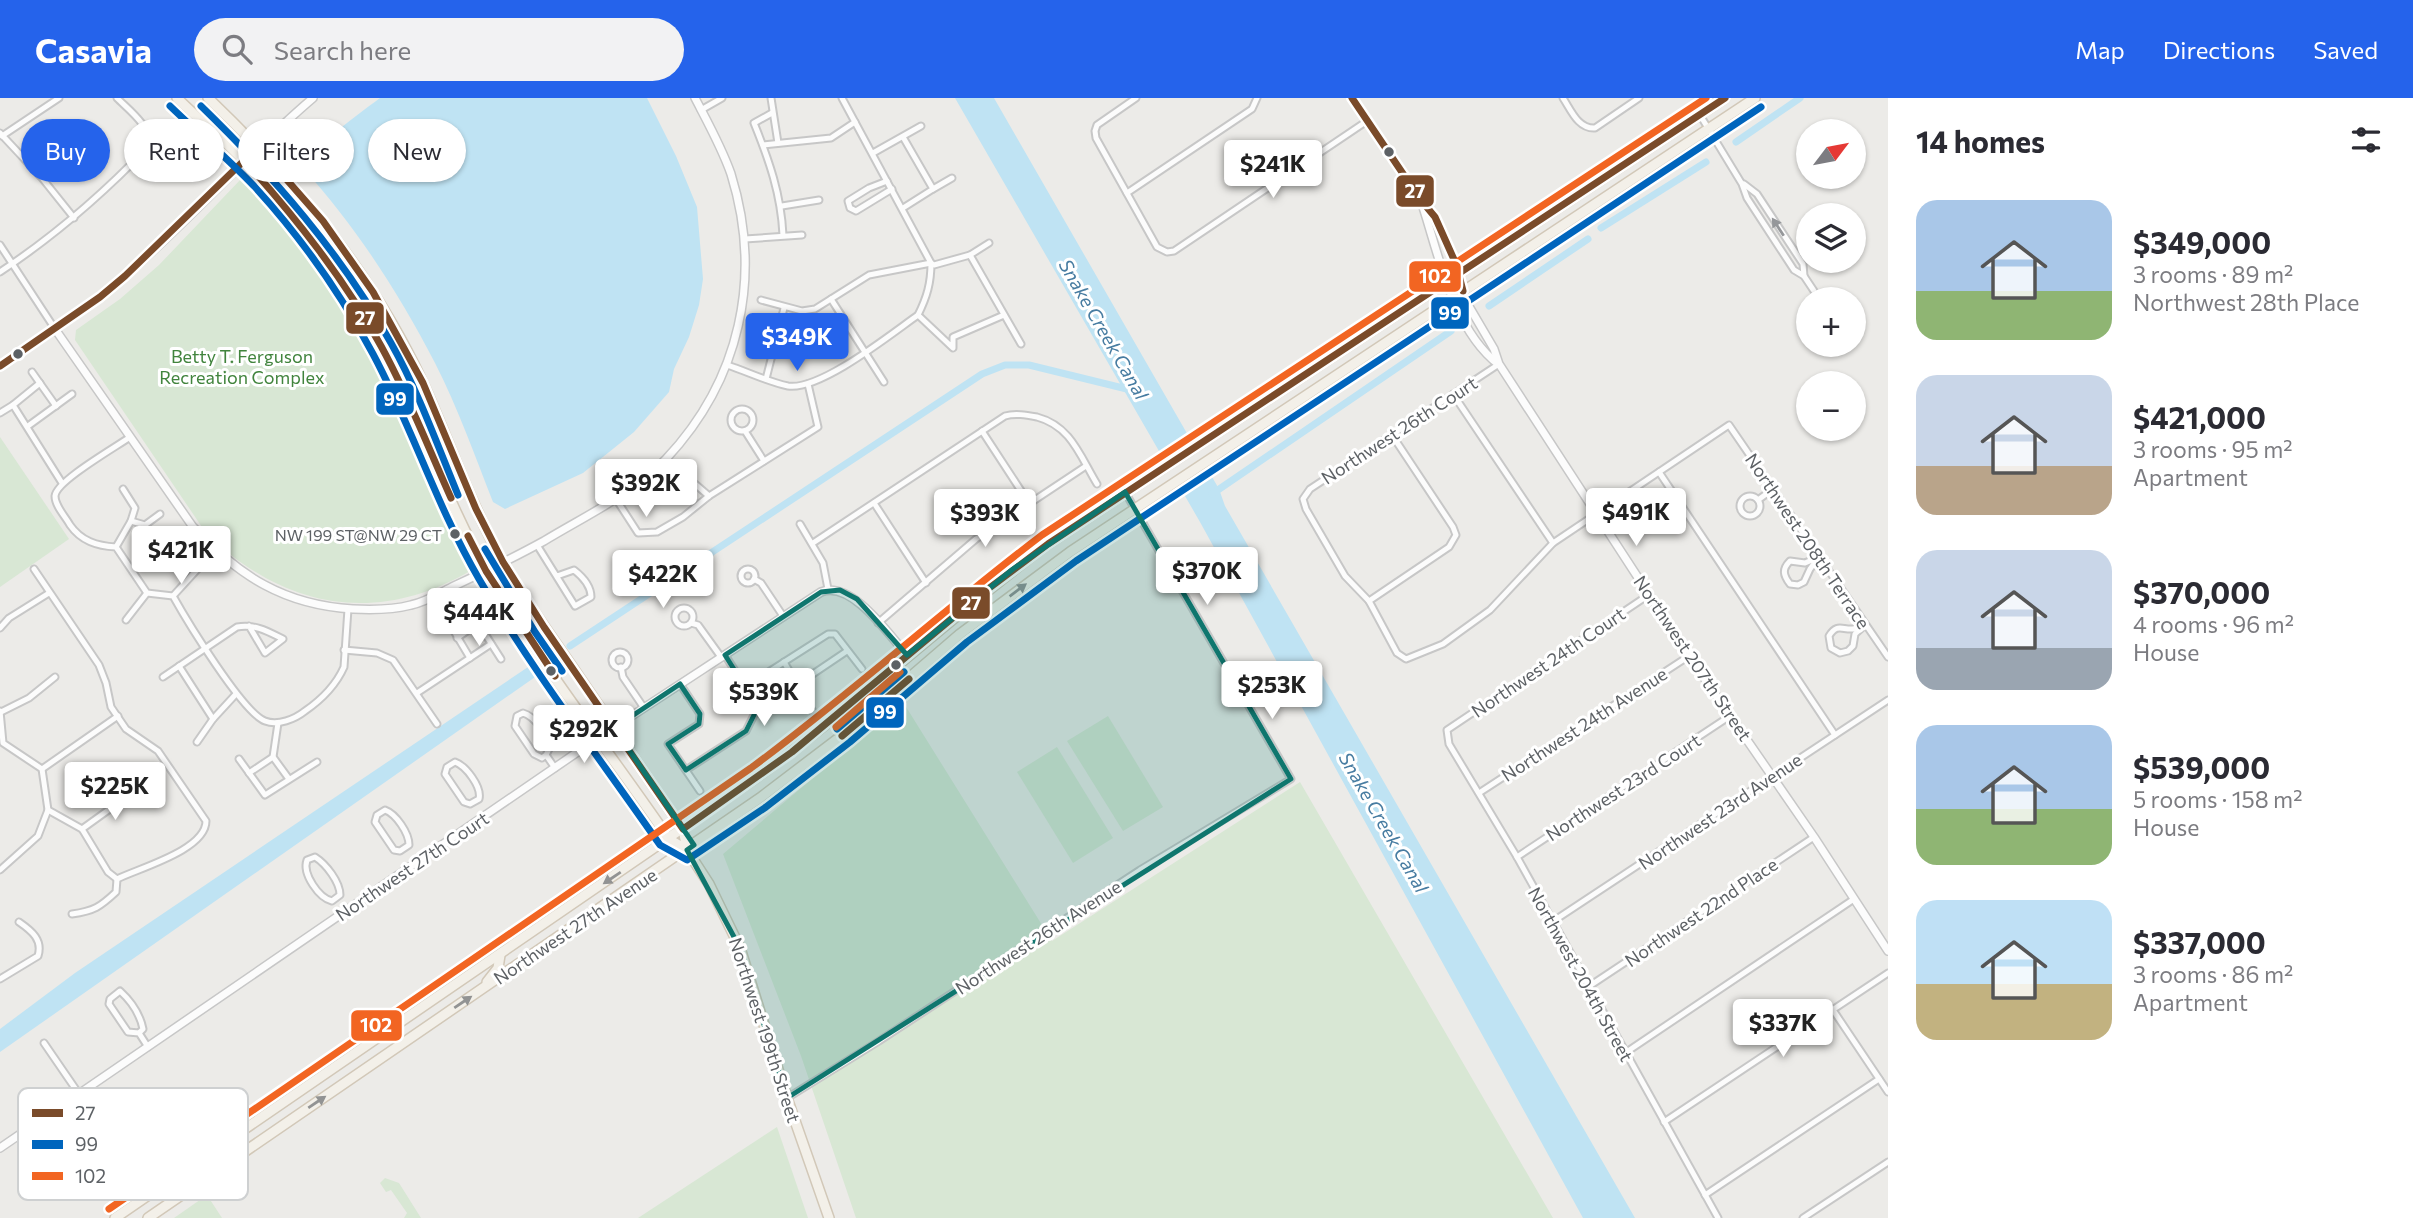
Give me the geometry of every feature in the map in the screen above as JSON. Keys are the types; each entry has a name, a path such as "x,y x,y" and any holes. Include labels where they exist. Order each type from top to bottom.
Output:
{"main road":[{"name":"Northwest 199th Street","path":"177,98 238,154"},
{"name":"Northwest 199th Street","path":"208,98 238,127"},
{"name":"Northwest 27th Avenue","path":"248,1127 792,752 980,595 1048,544 1725,98"},
{"name":"Northwest 27th Avenue","path":"248,1149 760,798 844,734 991,611 1054,563 1755,98"},
{"name":"Northwest 199th Street","path":"263,182 306,232 354,301 404,392 460,520 486,571 526,635 669,839 687,850"},
{"name":"Northwest 199th Street","path":"289,182 323,221 373,292 400,338 423,383 476,509 503,562 683,829 687,850 709,884 740,948 787,1098 829,1218"},
{"path":"1571,200 1580,214"},
{"path":"980,595 991,611"},
{"path":"832,719 844,734"},
{"path":"482,989 498,968 500,955"},
{"name":"Northwest 27th Avenue","path":"115,1218 141,1200"},
{"name":"Northwest 27th Avenue","path":"148,1218 174,1200"}],"street":[{"path":"59,98 1,135 42,178 74,218"},
{"path":"0,272 90,205 149,146 150,138 146,128 117,98"},
{"path":"289,119 313,98"},
{"path":"0,245 193,527 215,550 245,574 286,596 323,606 374,610 411,605 537,545 616,499 666,459 704,409 727,365 739,328 746,267 745,239 730,174 695,98"},
{"path":"701,110 722,98"},
{"path":"771,98 778,143"},
{"path":"727,365 787,386 808,384 835,371 918,315 931,282 931,263 842,98"},
{"path":"1136,98 1104,120 1095,131 1096,138 1157,247 1167,252 1174,251 1367,121"},
{"name":"Northwest 207th Street","path":"1352,98 1443,231 1475,319 1494,349 1499,364 1689,656 1814,837 1888,951"},
{"path":"1563,98 1580,123 1587,128 1595,128 1639,98"},
{"path":"1127,193 1252,109 1257,99"},
{"path":"772,113 754,123 774,173 782,206 783,235"},
{"path":"1700,115 1742,184 1747,198 1794,270 1804,276 1811,287"},
{"path":"763,145 831,138 855,122"},
{"path":"873,153 921,126"},
{"path":"902,137 933,189"},
{"path":"0,366 55,329 125,276 238,166"},
{"path":"903,208 952,178"},
{"path":"887,181 854,195 848,201 849,208 856,211 892,189"},
{"path":"1742,184 1757,194 1803,264 1804,276"},
{"path":"782,206 819,200"},
{"name":"Northwest 207th Street","path":"1420,200 1456,310 1485,354 1499,364"},
{"path":"745,239 802,235"},
{"path":"761,300 802,311 815,309 869,275 931,263 933,265 970,255 989,243"},
{"path":"970,255 1021,344"},
{"path":"831,299 884,382"},
{"path":"766,379 784,307"},
{"path":"918,315 953,348 953,337 1004,315"},
{"name":"Northwest 26th Court","path":"1369,601 1345,576 1306,509 1303,499 1310,489 1499,364"},
{"path":"33,372 56,406"},
{"path":"0,413 40,383"},
{"path":"616,499 638,533 657,532 683,517 709,496 818,427 808,384"},
{"path":"28,426 72,394"},
{"path":"1454,394 1553,543"},
{"path":"13,405 62,483"},
{"path":"740,410 749,412 753,420 752,425 745,431 737,430 731,423 733,414 740,410"},
{"path":"813,543 1004,416 1013,414 1051,421 1064,430 1076,444 1097,484"},
{"name":"Northwest 208th Terrace","path":"1659,471 1730,425 1888,657"},
{"path":"745,431 764,461"},
{"path":"982,431 1029,503"},
{"path":"1392,435 1456,535 1449,547 1369,601 1397,653 1406,659 1443,643 1490,610 1553,543 1659,471 1835,735"},
{"path":"116,547 84,540 75,533 57,505 55,497 62,483 130,437"},
{"path":"666,459 709,496"},
{"path":"878,623 976,539 1086,466"},
{"path":"116,547 135,508 123,489"},
{"path":"1758,500 1773,489"},
{"path":"1125,492 1135,508"},
{"path":"874,503 926,583"},
{"name":"Northwest 26th Avenue","path":"787,1098 1140,870 1291,779 1135,508"},
{"path":"131,521 145,525 160,514"},
{"path":"800,524 823,563 828,589 840,590 857,599 907,655"},
{"path":"537,545 556,576 575,606 591,597 591,591 582,576 574,570 556,576"},
{"path":"116,547 147,593 173,596"},
{"path":"173,596 215,550"},
{"path":"1819,557 1804,583 1790,584 1784,575 1784,569 1790,561 1805,563 1819,557"},
{"path":"34,569 99,664 111,707 126,729 158,751 206,821 203,834 184,848 158,863 117,879"},
{"path":"754,579 761,583 783,617"},
{"name":"Northwest 27th Court","path":"88,1088 598,738 828,589"},
{"path":"0,628 9,618 49,593"},
{"path":"126,620 147,593"},
{"name":"Northwest 24th Court","path":"1447,730 1650,594"},
{"path":"173,596 236,694 254,715 266,722 278,723 298,717 318,702 341,676 345,667 348,608"},
{"path":"433,596 470,658"},
{"path":"457,638 494,612"},
{"path":"478,623 501,659"},
{"path":"686,770 750,727 754,715 754,702 745,687 698,625 691,623"},
{"path":"1865,625 1855,634 1853,646 1848,651 1840,653 1831,648 1829,636 1835,628 1840,626 1851,629 1865,625"},
{"path":"163,677 237,627 248,626 260,627 283,639 265,653 248,626"},
{"path":"745,687 828,634 835,634 862,669"},
{"path":"417,693 491,644"},
{"path":"344,650 377,653 393,660 438,723"},
{"path":"798,684 847,651"},
{"name":"Northwest 24th Avenue","path":"1479,793 1689,656"},
{"path":"784,662 815,715"},
{"path":"179,666 213,719"},
{"path":"621,667 623,677 644,708"},
{"path":"42,769 1,744 0,712 29,698 55,677"},
{"path":"680,684 701,714 699,724 668,744 700,791"},
{"path":"197,742 236,694"},
{"name":"Northwest 23rd Avenue","path":"1552,922 1888,700"},
{"path":"521,713 530,715 548,740 550,747 546,755 542,758 534,754 514,726 515,718 521,713"},
{"path":"42,769 118,716"},
{"name":"Northwest 23rd Court","path":"1517,857 1730,716"},
{"path":"278,723 273,757 289,779"},
{"name":"Northwest 204th Street","path":"1447,730 1449,744 1517,857 1718,1218"},
{"path":"546,755 555,768"},
{"path":"249,773 273,757"},
{"path":"239,759 265,795 317,762"},
{"path":"455,762 462,765 478,788 480,797 475,802 464,802 446,778 445,770 449,764 455,762"},
{"path":"0,870 38,836 48,810 42,769"},
{"path":"82,829 132,793"},
{"path":"475,802 485,816"},
{"path":"48,810 82,829 108,872 117,879"},
{"path":"385,810 392,813 410,839 405,849 394,850 377,827 375,818 379,813 385,810"},
{"name":"Northwest 22nd Place","path":"1588,987 1814,837"},
{"path":"405,849 415,864"},
{"path":"308,858 320,859 334,878 340,889 340,895 336,899 329,901 308,876 305,867 308,858"},
{"path":"72,914 92,911 109,899 116,892 117,879"},
{"path":"336,899 345,912"},
{"path":"1625,1052 1854,899"},
{"path":"0,979 38,956 41,947 37,936 19,922"},
{"path":"1664,1122 1888,973"},
{"path":"120,991 130,999 141,1018 143,1029 139,1033 128,1032 109,1004 115,993 120,991"},
{"path":"1833,1010 1888,1092"},
{"path":"139,1033 148,1047"},
{"path":"44,1043 75,1088"},
{"path":"1705,1195 1879,1079"},
{"name":"Northwest 27th Court","path":"0,1148 18,1136"},
{"path":"1803,1218 1888,1162"}],"highlighted area":[{"path":"1125,492 1291,779 787,1098 740,948 687,850 694,845 614,728 680,684 700,714 699,724 668,744 686,770 746,731 754,715 754,701 725,655 821,592 840,590 857,599 907,655 1013,569"}],"green space":[{"name":"Betty T. Ferguson Recreation Complex","path":"238,182 256,182 308,247 374,345 411,418 474,561 472,570 436,588 401,599 367,603 333,601 299,593 267,579 236,559 206,533 75,340 76,330 120,299 159,265"},
{"path":"0,437 69,539 0,587"},
{"path":"903,702 1052,941 1300,782 1553,1218 856,1218 801,1056 723,854"},
{"path":"1108,716 1163,807 1123,831 1067,741"},
{"path":"1057,747 1113,838 1073,863 1017,772"},
{"path":"777,1127 808,1218 638,1218"},
{"path":"385,1178 399,1183 421,1218 404,1218 407,1213 391,1190 386,1192 380,1183"},
{"path":"200,1200 210,1200 222,1218 174,1218"}],"water":[{"path":"380,98 647,98 676,156 697,207 703,279 699,305 689,337 674,369 669,392 634,432 583,473 505,509 493,502 451,397 407,311 359,237 315,182 354,182 353,119"},
{"name":"Snake Creek Canal","path":"955,98 994,98 1219,489 1225,506 1635,1218 1583,1218 1200,522"},
{"path":"531,665 538,675 0,1052 0,1029 75,973"}],"pier":[{"path":"1195,439 1212,469 1178,491 1161,461"}],"waterway":[{"path":"1736,142 1800,98"},
{"path":"1601,228 1706,162"},
{"path":"1489,306 1588,239"},
{"path":"1212,494 1451,331"},
{"path":"570,646 982,374 1005,365 1029,365 1131,390"}],"transit line":[{"name":"27","path":"1352,98 1435,217 1456,264 1463,291"},
{"name":"102","path":"248,1114 751,768 1042,535 1706,98"},
{"name":"27","path":"0,366 100,297 125,276 258,147 323,221 373,292 423,383 476,509 503,562 544,627 683,829 792,752 980,595 1048,544 1725,98"},
{"name":"99","path":"170,106 254,186 319,266 373,354 450,524 500,614 660,845 687,860 766,807 850,742 967,642 1076,561 1761,107"},
{"name":"99","path":"201,106 280,188 350,278 401,361 458,495"},
{"name":"27","path":"263,182 318,249 367,321 400,383 451,498"},
{"name":"27","path":"468,536 486,571 555,676"},
{"name":"99","path":"485,549 562,671"},
{"name":"102","path":"836,727 900,672"},
{"name":"99","path":"837,729 904,672"},
{"name":"27","path":"842,736 909,679"},
{"name":"102","path":"109,1209 122,1200"}],"place":[{"name":"NW 199 ST@NW 29 CT","path":"455,534"}]}
